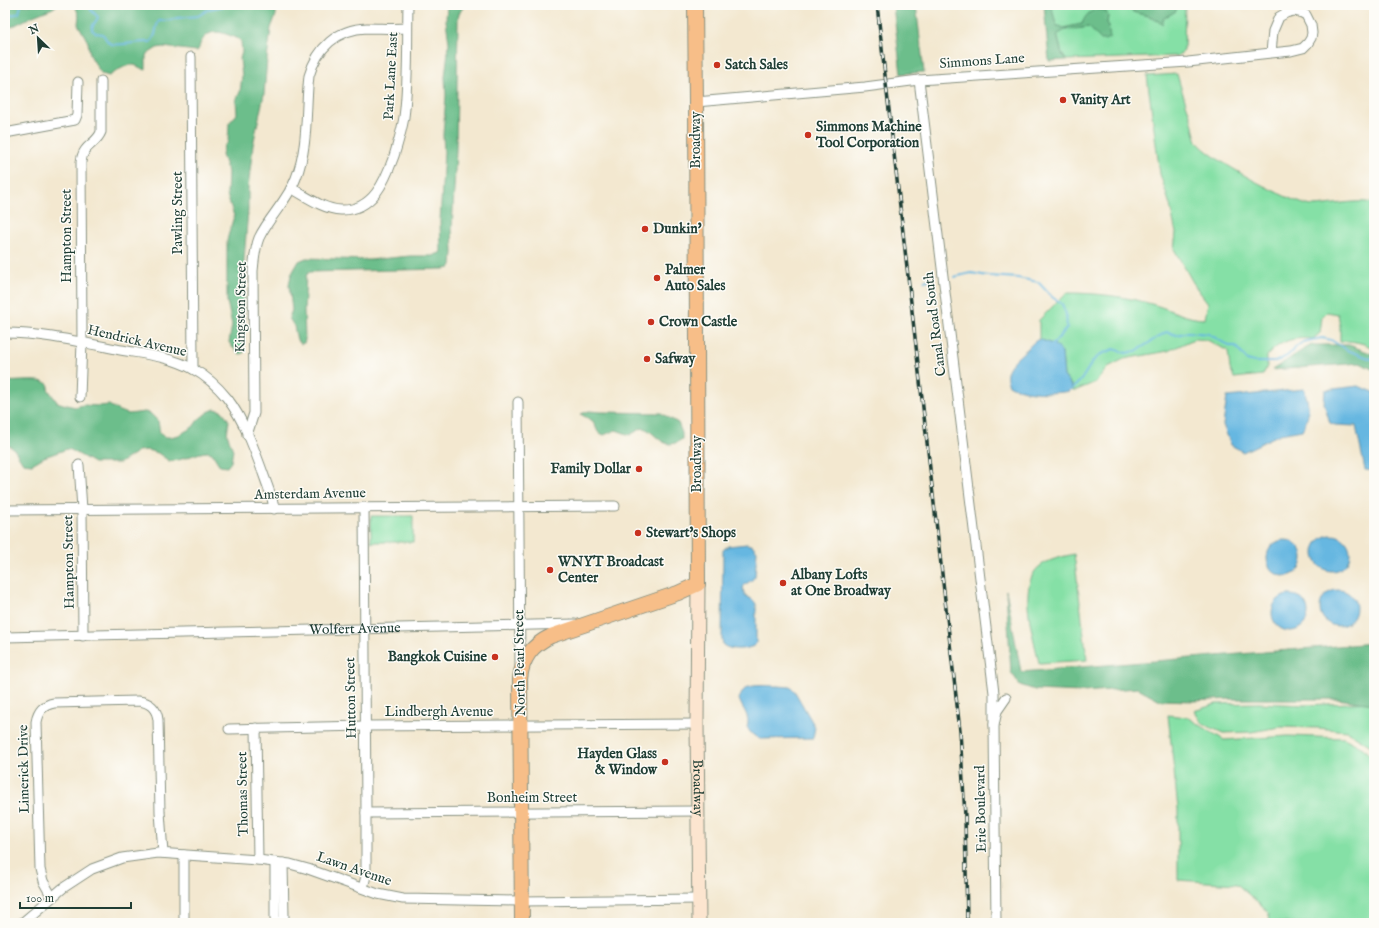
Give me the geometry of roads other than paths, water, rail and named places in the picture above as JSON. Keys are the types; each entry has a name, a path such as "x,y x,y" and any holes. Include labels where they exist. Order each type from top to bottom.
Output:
{"main road":[{"name":"Broadway","path":"695,5 698,584"},
{"name":"Wolfert Avenue","path":"588,624 678,593 698,584"},
{"path":"520,679 525,659 535,645 551,636 588,624"},
{"name":"North Pearl Street","path":"520,679 522,923"}],"street":[{"name":"Park Lane East","path":"291,188 327,207 343,210 355,208 364,204 372,199 380,188 393,158 404,119 407,75 408,5"},
{"name":"Simmons Lane","path":"696,102 857,88 919,80 1188,62 1271,53 1298,49 1308,44 1312,33 1310,21 1306,15 1294,11 1279,17 1273,31 1271,53"},
{"name":"Kingston Street","path":"248,435 254,413 254,271 256,249 262,232 291,188 301,165 304,149 309,76 312,65 320,51 337,36 350,31 366,28 407,28"},
{"name":"Pawling Street","path":"191,57 193,369"},
{"name":"Canal Road South","path":"919,80 994,693 994,726"},
{"name":"Hampton Street","path":"80,397 82,342 81,162 86,148 101,133 101,81"},
{"path":"5,133 75,120 77,115 78,82"},
{"name":"Hendrick Avenue","path":"5,333 32,334 82,342 157,357 173,361 193,369 214,384 227,398 238,415 248,435 272,498 274,508"},
{"name":"North Pearl Street","path":"518,402 520,679"},
{"name":"Hampton Street","path":"79,465 82,509 83,636"},
{"name":"Amsterdam Avenue","path":"5,510 615,506"},
{"name":"Hutton Street","path":"363,888 366,876 364,507"},
{"name":"Broadway","path":"698,584 697,724 699,923"},
{"name":"Wolfert Avenue","path":"5,637 588,624"},
{"name":"Erie Boulevard","path":"996,923 994,726 997,711 1006,698"},
{"name":"Limerick Drive","path":"52,897 43,881 40,869 37,737 37,716 40,710 48,705 54,703 138,701 145,702 153,708 157,714 158,720 163,853"},
{"name":"Lindbergh Avenue","path":"229,729 365,726 697,724"},
{"name":"Thomas Street","path":"256,728 258,860"},
{"name":"Bonheim Street","path":"366,813 698,812"},
{"name":"Lawn Avenue","path":"22,923 77,877 105,864 130,856 163,853 279,862 308,869 378,894 403,899 698,899"},
{"path":"184,854 184,923"},
{"path":"277,923 275,918 279,862"},
{"path":"279,862 284,918 282,923"}],"water":[{"path":"1039,339 1053,344 1059,348 1062,353 1064,376 1072,387 1070,391 1056,393 1030,392 1009,385 1007,379 1008,369 1014,361"},
{"path":"1358,386 1374,392 1374,471 1365,470 1356,426 1335,425 1330,423 1324,403 1325,390"},
{"path":"1304,389 1307,400 1308,414 1302,430 1280,434 1243,452 1231,445 1223,425 1227,397"},
{"path":"1336,535 1345,540 1349,546 1349,560 1345,566 1336,571 1328,571 1319,566 1315,560 1314,549 1319,540 1325,536"},
{"path":"1289,540 1298,545 1302,551 1302,565 1298,571 1289,576 1281,576 1272,571 1268,565 1267,554 1272,545 1278,541"},
{"path":"747,544 753,546 757,551 755,576 743,588 745,595 756,604 756,643 752,647 734,649 723,645 722,638 723,550 728,546"},
{"path":"1342,590 1351,595 1355,601 1355,615 1351,621 1342,626 1334,626 1325,621 1321,615 1320,604 1325,595 1331,591"},
{"path":"1294,595 1303,600 1307,606 1307,620 1303,626 1294,631 1286,631 1277,626 1273,620 1272,609 1277,600 1283,596"},
{"path":"754,686 790,687 794,690 815,727 813,738 760,739 750,732 747,727 747,716 739,699 743,691 746,688"}],"waterway":[{"path":"5,19 19,13 21,5"},
{"path":"90,5 91,10 98,17 92,26 92,30 96,33 103,34 111,44 150,42 155,35 159,21 198,16 209,9 229,5"},
{"path":"954,277 971,273 1018,278 1038,282 1052,297 1062,304 1066,314 1067,328 1053,344"},
{"path":"924,281 932,279"},
{"path":"1072,389 1081,380 1093,361 1101,354 1114,349 1126,353 1136,351 1166,332 1177,335 1188,332 1209,334 1229,346 1235,346 1247,360 1254,362 1275,362 1287,356 1303,342 1322,338 1331,340 1347,350 1374,360"}],"railway":[{"path":"877,5 960,731 965,816 967,923"}],"place":[{"name":"Satch Sales","path":"717,65"},
{"name":"Vanity Art","path":"1063,100"},
{"name":"Simmons Machine Tool Corporation","path":"808,135"},
{"name":"Dunkin'","path":"645,229"},
{"name":"Palmer Auto Sales","path":"657,278"},
{"name":"Crown Castle","path":"651,322"},
{"name":"Safway","path":"647,359"},
{"name":"Family Dollar","path":"639,469"},
{"name":"Stewart's Shops","path":"638,533"},
{"name":"WNYT Broadcast Center","path":"550,570"},
{"name":"Albany Lofts at One Broadway","path":"783,583"},
{"name":"Bangkok Cuisine","path":"495,657"},
{"name":"Hayden Glass & Window","path":"665,762"}]}
